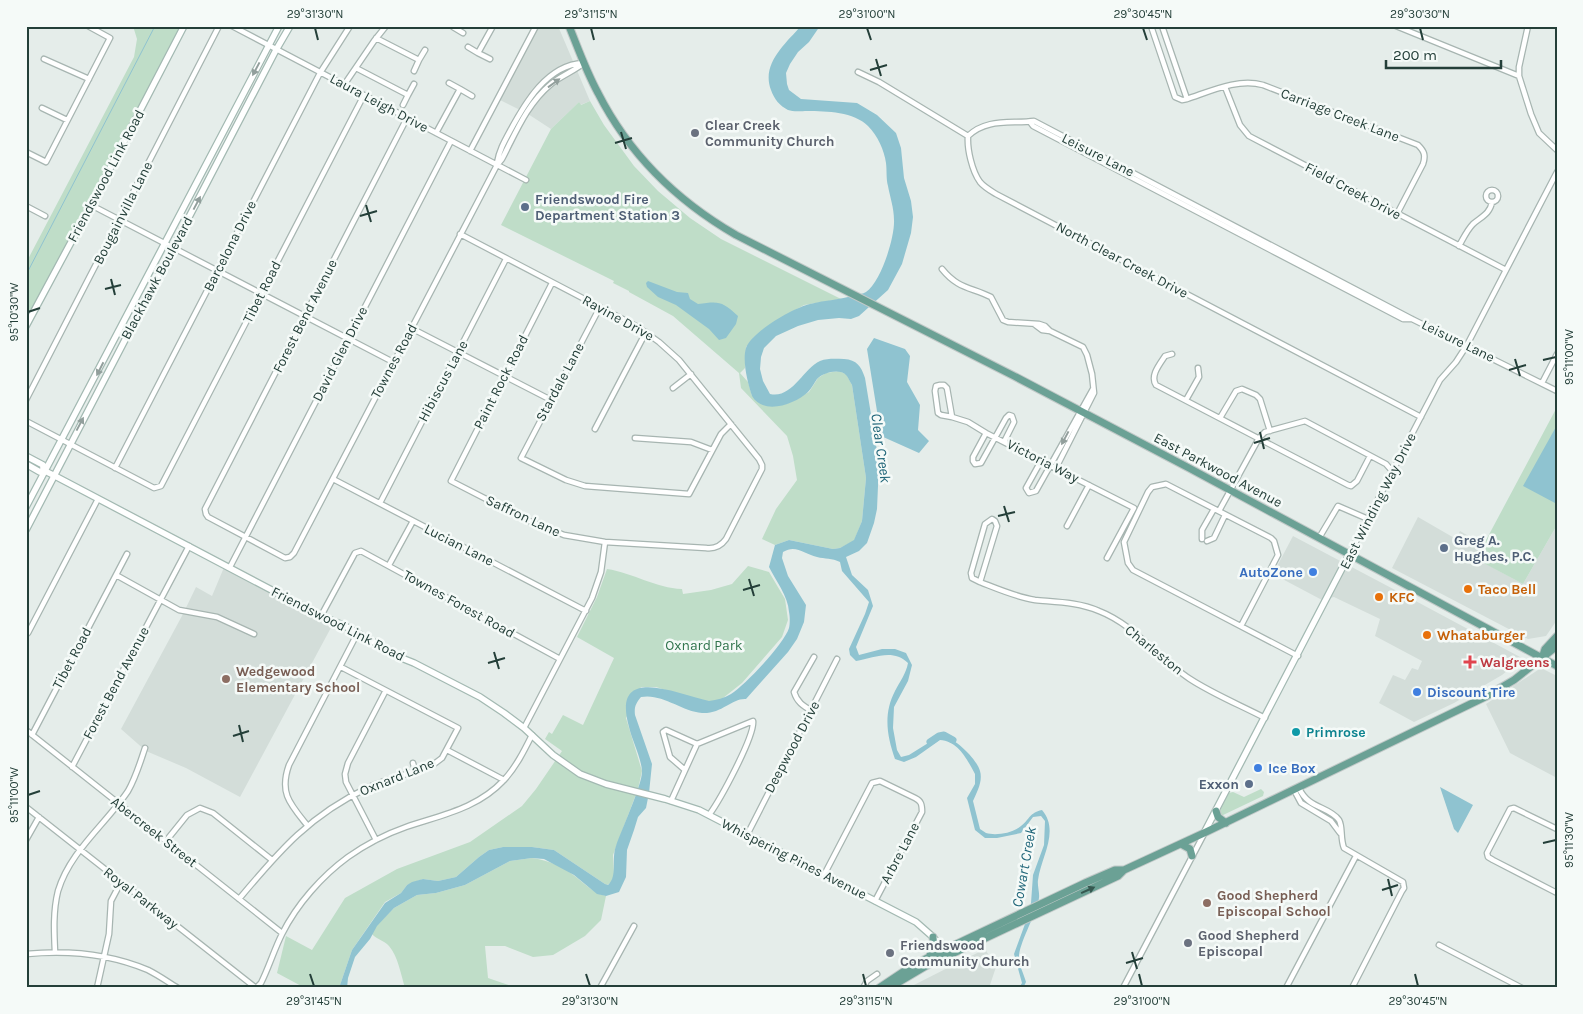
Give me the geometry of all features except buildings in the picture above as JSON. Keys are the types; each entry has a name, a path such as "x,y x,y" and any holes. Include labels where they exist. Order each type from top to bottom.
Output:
{"main road":[{"name":"Friendswood Link Road","path":"26,326 184,26"},
{"name":"Blackhawk Boulevard","path":"26,507 279,26"},
{"name":"Blackhawk Boulevard","path":"26,530 290,26"},
{"name":"East Parkwood Avenue","path":"569,26 598,94 618,128 648,165 672,189 716,223 1082,412 1557,666"},
{"path":"221,137 229,141"},
{"path":"196,183 205,187"},
{"path":"138,295 146,299"},
{"path":"114,341 122,346"},
{"path":"91,386 98,390"},
{"name":"Friendswood Link Road","path":"26,456 43,465 44,471"},
{"name":"Friendswood Link Road","path":"26,464 40,472 44,471 55,476 98,498 321,616 345,626 480,697 524,728 571,768 597,781 624,789"},
{"name":"East Winding Way Drive","path":"1204,833 1349,555"},
{"path":"1542,658 1545,649 1557,636"},
{"path":"879,988 901,972 929,957 1010,926 1118,876 1124,870 1226,823 1485,696 1514,680 1552,652 1557,646"},
{"name":"Whispering Pines Avenue","path":"624,789 668,800 709,815 916,922 946,952"},
{"path":"1216,811 1218,817 1226,823"},
{"path":"1181,844 1190,849 1192,856"},
{"path":"890,988 946,952 1013,917 1115,870 1124,870"},
{"path":"929,957 934,949 933,937"}],"street":[{"path":"26,152 46,162 110,38 88,26"},
{"name":"Bougainvilla Lane","path":"26,400 220,26"},
{"name":"Laura Leigh Drive","path":"232,26 526,180"},
{"name":"Barcelona Drive","path":"115,468 320,73 350,26"},
{"path":"344,85 386,26"},
{"path":"452,26 463,32"},
{"path":"478,53 493,26"},
{"path":"470,151 536,26"},
{"path":"1151,26 1175,97 1182,100 1187,99 1162,26"},
{"path":"1396,26 1519,76"},
{"path":"1528,26 1519,67 1519,76 1539,133 1557,150"},
{"path":"376,38 419,60"},
{"path":"468,47 490,59"},
{"path":"414,71 425,50"},
{"path":"44,59 89,79"},
{"name":"Townes Road","path":"245,537 285,558 290,557 294,553 497,165 498,154 521,111 532,94 550,77 574,64 584,63"},
{"path":"356,68 408,95"},
{"path":"858,72 879,82 968,136"},
{"name":"Carriage Creek Lane","path":"1187,99 1246,82 1263,85 1418,145 1423,150 1425,158 1397,214"},
{"path":"449,83 472,96"},
{"path":"403,105 414,84"},
{"name":"Field Creek Drive","path":"1225,87 1240,126 1249,136 1506,270"},
{"path":"436,133 460,89"},
{"name":"Tibet Road","path":"115,468 154,488 161,486 364,95"},
{"path":"42,108 67,120"},
{"name":"Forest Bend Avenue","path":"245,537 208,517 205,509 407,118"},
{"name":"Leisure Lane","path":"968,136 979,127 994,123 1030,122 1033,126 1290,257 1404,319 1412,319 1557,391"},
{"name":"North Clear Creek Drive","path":"968,136 968,146 977,177 981,183 996,194 1421,417"},
{"name":"David Glen Drive","path":"230,567 451,141"},
{"name":"East Winding Way Drive","path":"1349,555 1440,380 1456,362 1467,345 1557,172"},
{"path":"1459,246 1468,231 1491,208 1492,202"},
{"path":"91,205 393,362"},
{"path":"26,206 45,216"},
{"name":"Ravine Drive","path":"460,234 646,332 673,354 691,374 762,465"},
{"name":"Hibiscus Lane","path":"380,502 506,259"},
{"path":"942,270 949,278 968,289 991,297 1003,320 1045,326 1050,331 1083,347 1087,355 1094,388 1056,468"},
{"name":"Paint Rock Road","path":"451,481 552,283"},
{"name":"Stardale Lane","path":"600,307 521,458 575,483 617,490 689,494 712,450"},
{"path":"411,328 551,400"},
{"path":"595,429 646,332"},
{"path":"1172,354 1165,356 1153,376 1156,385 1351,486 1358,481 1370,456"},
{"path":"1542,383 1557,354"},
{"path":"1186,400 1199,377 1198,368"},
{"path":"673,388 691,374"},
{"path":"938,385 944,385 947,388 952,417 938,413 935,391 938,385"},
{"path":"1220,418 1236,390 1242,389 1258,397 1270,431"},
{"path":"1042,461 1026,488 1029,493 1036,491 1082,412"},
{"path":"986,433 973,457 975,464 981,463 1009,415 1012,416 1014,422 1004,442"},
{"name":"Victoria Way","path":"952,417 968,422 1134,508 1107,558"},
{"path":"26,421 115,468"},
{"path":"1225,514 1214,538 1211,541 1204,540 1202,530 1230,490 1259,438 1265,432 1305,421 1386,464 1393,472"},
{"path":"635,438 691,442 712,450 721,434 731,424"},
{"path":"1386,464 1397,464"},
{"name":"Saffron Lane","path":"451,481 527,520 576,538 605,542 712,548 721,544 726,539 762,470 762,465"},
{"name":"Lucian Lane","path":"333,479 586,611"},
{"path":"1067,526 1089,484"},
{"path":"1241,626 1278,555 1274,541 1166,484 1152,488 1148,492 1124,542 1128,564 1133,570 1298,656"},
{"path":"27,633 98,498"},
{"path":"1319,538 1338,506 1368,519"},
{"path":"992,519 997,526 980,582 972,578 971,573 985,524 992,519"},
{"path":"389,565 413,521"},
{"path":"524,728 586,611 601,572 605,542"},
{"name":"Forest Bend Avenue","path":"72,767 189,546"},
{"name":"Townes Forest Road","path":"321,616 358,551 361,551 560,659"},
{"name":"Tibet Road","path":"32,735 127,554"},
{"path":"116,575 186,612 222,618 254,634"},
{"name":"Charleston","path":"980,582 1017,596 1098,610 1138,634 1173,667 1191,680 1265,718"},
{"path":"307,825 292,807 286,796 284,785 288,765 357,634"},
{"path":"812,711 796,699 794,692 814,656"},
{"name":"Deepwood Drive","path":"747,835 837,659"},
{"path":"341,667 385,692 345,768 346,782 376,840"},
{"name":"Oxnard Lane","path":"239,899 288,842 329,809 377,784 434,764 442,758 458,728 385,692"},
{"path":"668,800 698,744 752,721 753,727 742,756 709,815"},
{"name":"Abercreek Street","path":"26,730 282,933"},
{"path":"685,770 670,757 663,732 666,730 698,744"},
{"path":"256,988 266,972 282,933 299,906 328,874 350,856 376,840 403,828 467,807 480,800 504,780 518,762 532,735"},
{"path":"55,952 54,920 58,892 67,870 118,803 133,780 145,748"},
{"path":"447,750 504,780"},
{"path":"412,763 415,771"},
{"name":"Arbre Lane","path":"824,875 872,783 880,781 897,789 920,801 922,812 875,901"},
{"path":"1296,789 1304,798 1334,816 1339,821 1340,833"},
{"path":"1296,789 1301,803 1331,821 1340,833 1344,848 1404,884 1352,988"},
{"name":"Royal Parkway","path":"26,807 256,988"},
{"path":"1314,812 1318,807"},
{"path":"166,841 187,815 193,810 200,808 213,813 272,860"},
{"path":"1557,830 1514,808 1510,809 1487,853 1488,857 1493,860 1557,893"},
{"path":"26,840 39,817"},
{"path":"1123,988 1204,833"},
{"path":"1286,988 1356,856"},
{"path":"97,988 109,934 111,901 121,882"},
{"path":"603,987 634,926"},
{"path":"1438,945 1522,988"},
{"path":"26,954 55,952 104,957 150,971 178,988"},
{"path":"862,988 867,981 877,974"}],"shaded area":[{"path":"538,26 558,26 590,101 580,105 579,102 551,129 528,114 500,100"},
{"path":"1418,517 1456,539 1460,531 1484,545 1477,559 1523,584 1557,525 1557,620 1546,636 1528,639 1392,568"},
{"path":"1293,536 1520,657 1502,675 1454,703 1414,722 1379,703 1393,675 1405,680 1412,668 1418,670 1422,661 1375,636 1380,619 1334,597 1322,600 1273,574"},
{"name":"Wedgewood Elementary School","path":"225,565 334,622 240,797 186,768 146,751 121,729 196,587 212,596"},
{"path":"1541,668 1557,676 1557,778 1510,753 1486,704"},
{"path":"985,949 996,967 989,988 908,988"}],"green space":[{"path":"133,26 181,26 26,320 26,263 134,57 137,39"},
{"path":"590,101 604,125 634,166 658,191 690,218 721,239 841,299 804,305 768,326 754,337 746,347 745,368 740,373 748,382 752,396 786,404 809,392 818,378 826,373 839,371 846,374 852,385 866,478 862,521 854,541 840,548 833,549 789,540 775,545 762,539 776,509 797,480 787,436 741,388 739,373 673,316 613,283 614,281 501,225 551,129 579,102 581,105"},
{"path":"1557,407 1557,525 1523,584 1476,559"},
{"name":"Oxnard Park","path":"748,566 769,572 785,599 788,620 782,637 742,683 718,702 700,701 656,687 641,687 626,718 642,771 638,789 613,855 614,874 612,882 607,885 605,884 554,850 532,847 503,847 489,850 456,877 438,881 423,879 407,885 401,893 385,902 352,950 339,988 305,988 277,973 286,936 312,950 345,898 397,869 470,842 522,806 536,789 562,751 545,739 549,732 552,734 563,715 583,725 614,658 577,637 597,597 607,569 663,586 682,589 683,594 711,590 732,584"},
{"path":"1261,789 1264,792 1263,796 1221,816 1219,812 1229,793 1233,792 1244,797"},
{"path":"532,858 544,860 561,867 594,891 606,896 601,920 585,936 553,955 533,957 505,946 485,946 488,978 517,988 405,988 392,950 387,944 372,934 376,926 394,908 417,895 436,893 465,885 510,861"}],"water":[{"path":"801,26 820,26 790,64 786,73 789,90 801,99 857,103 877,115 896,133 901,148 904,178 911,201 913,217 911,233 902,264 888,290 859,316 851,319 818,320 798,326 776,336 764,348 760,369 763,381 770,394 785,392 814,365 823,360 844,359 852,361 858,364 865,378 879,463 877,509 867,543 859,551 846,557 852,575 868,590 873,606 856,647 859,655 882,649 895,649 906,653 912,665 908,681 894,707 893,728 897,750 901,757 909,755 941,735 964,749 978,766 981,775 978,790 973,801 980,829 990,834 1009,832 1021,826 1034,813 1042,810 1047,818 1049,835 1038,880 1039,899 1019,957 1026,982 1023,988 1019,988 1022,983 1014,954 1031,903 1033,875 1044,845 1045,821 1041,816 1033,817 1021,833 997,838 985,838 975,830 967,798 975,784 975,774 957,747 940,740 916,757 904,762 895,759 888,733 889,708 908,663 902,658 890,655 856,661 850,655 849,649 869,602 842,571 840,562 812,556 800,550 792,549 783,552 782,558 788,576 806,605 804,622 797,639 788,652 746,699 741,699 709,713 694,712 649,696 641,697 637,703 635,715 652,764 646,808 638,817 627,850 626,877 619,892 606,896 597,894 574,875 544,859 532,858 510,861 465,885 436,893 417,895 394,908 377,926 370,939 355,957 348,978 347,988 339,988 352,950 385,903 401,893 412,882 423,879 438,881 456,877 489,850 503,847 532,847 554,850 608,885 613,877 616,846 636,796 642,771 629,727 626,707 629,695 638,689 650,687 709,701 731,694 763,664 780,644 789,628 790,616 788,606 769,567 775,545 789,540 833,549 840,548 854,540 862,521 866,478 852,385 848,377 839,372 827,373 817,379 802,396 788,404 772,407 764,406 752,396 745,366 746,348 756,335 774,321 803,306 862,294 872,287 886,259 894,228 893,207 887,183 885,158 880,143 872,130 862,121 848,115 831,112 788,110 778,102 772,93 769,72 772,63 782,47"},
{"path":"648,281 677,292 688,293 690,299 698,304 720,303 738,316 736,324 726,338 719,340 709,329 676,305 658,297 647,287 646,283"},
{"path":"874,338 905,349 910,356 907,382 920,405 918,430 929,441 919,453 881,436 867,349"},
{"path":"1557,425 1557,499 1555,503 1523,486"},
{"path":"1440,787 1473,805 1458,833 1454,829"}],"waterway":[{"path":"26,275 155,26"},
{"name":"Cowart Creek","path":"930,742 944,735 953,740"}],"place":[{"name":"Clear Creek Community Church","path":"695,133"},
{"name":"Friendswood Fire Department Station 3","path":"525,207"},
{"name":"Greg A. Hughes, P.C.","path":"1444,548"},
{"name":"AutoZone","path":"1313,572"},
{"name":"Taco Bell","path":"1468,589"},
{"name":"KFC","path":"1379,597"},
{"name":"Whataburger","path":"1427,635"},
{"name":"Walgreens","path":"1470,662"},
{"name":"Wedgewood Elementary School","path":"226,679"},
{"name":"Discount Tire","path":"1417,692"},
{"name":"Primrose","path":"1296,732"},
{"name":"Ice Box","path":"1258,768"},
{"name":"Exxon","path":"1249,784"},
{"name":"Good Shepherd Episcopal School","path":"1207,903"},
{"name":"Good Shepherd Episcopal","path":"1188,943"},
{"name":"Friendswood Community Church","path":"890,953"}],"water label":[{"name":"Clear Creek","path":"881,448"}]}
